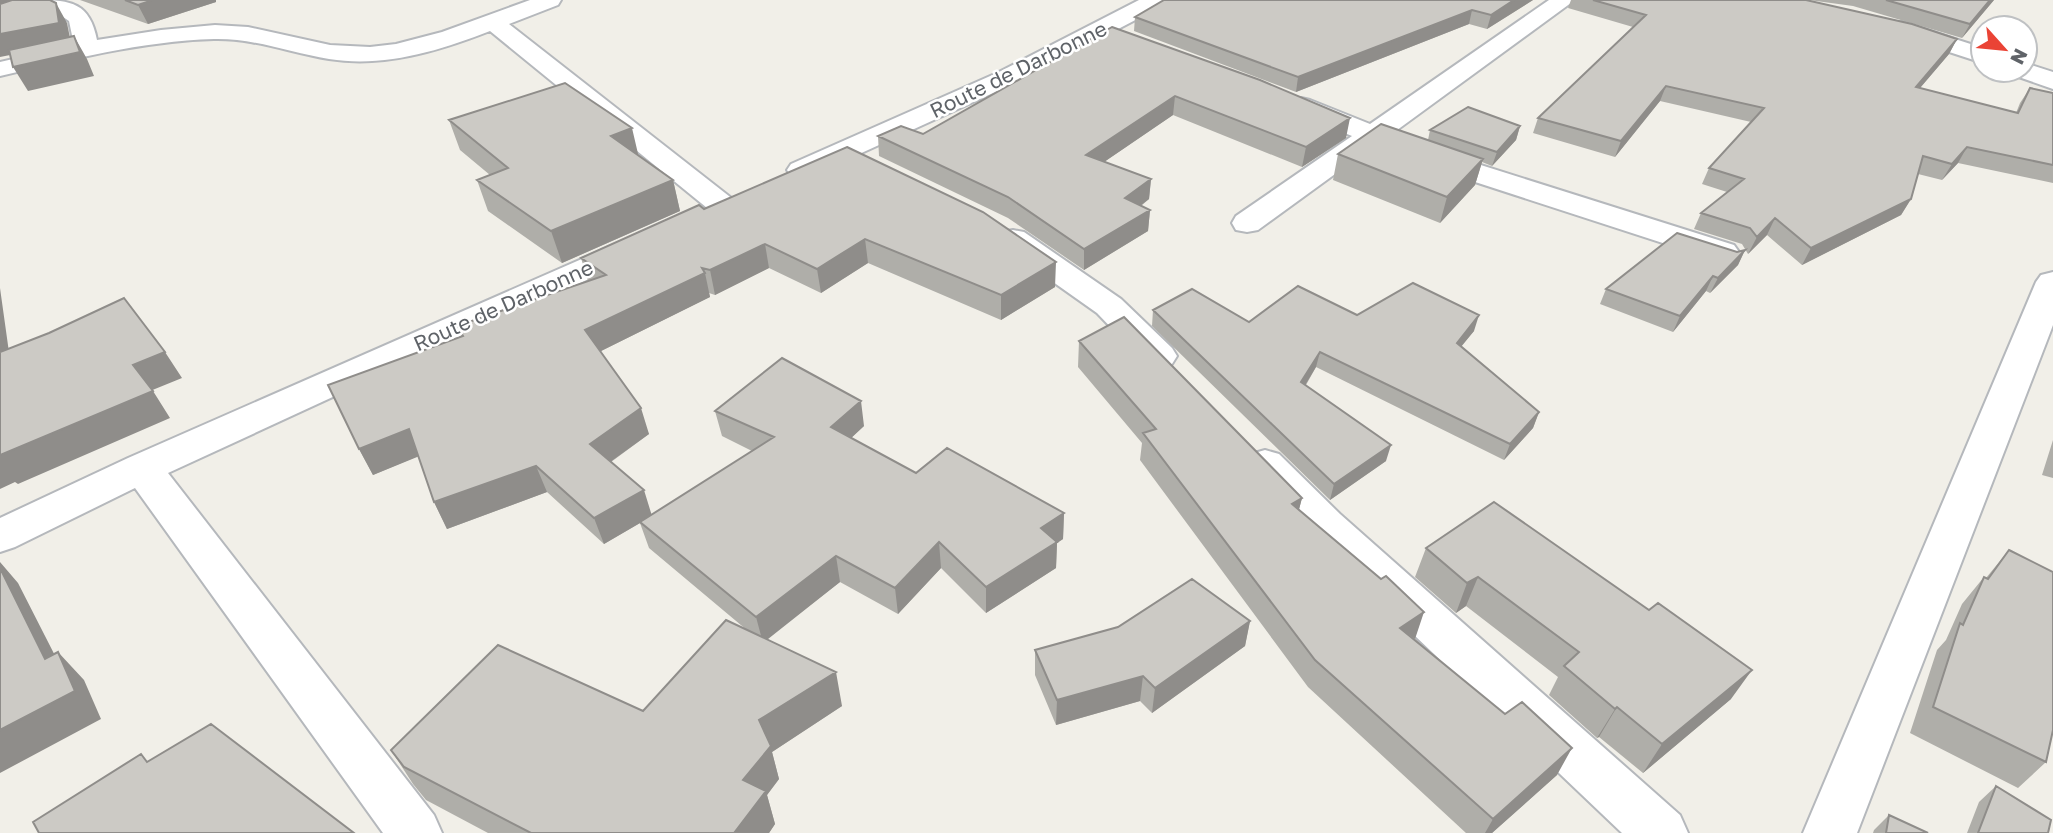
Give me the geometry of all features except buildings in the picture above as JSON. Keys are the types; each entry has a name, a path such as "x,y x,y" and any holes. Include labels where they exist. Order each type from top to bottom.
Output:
{"street":[{"path":"0,69 164,35 218,32 256,35 318,51 349,55 395,52 492,22 550,0"},
{"name":"Route de Darbonne","path":"0,536 142,468 1006,78 1112,34 1156,0"},
{"path":"1247,223 1564,0"},
{"path":"43,3 75,13 84,23 86,50"},
{"path":"492,22 747,195"},
{"path":"1887,25 1969,51"},
{"path":"1279,97 1439,161 1730,254"},
{"path":"843,152 890,175"},
{"path":"984,221 1109,306 1188,386"},
{"path":"1830,833 2053,282"},
{"path":"1237,436 1325,525 1661,833"},
{"path":"142,468 415,833"}]}
